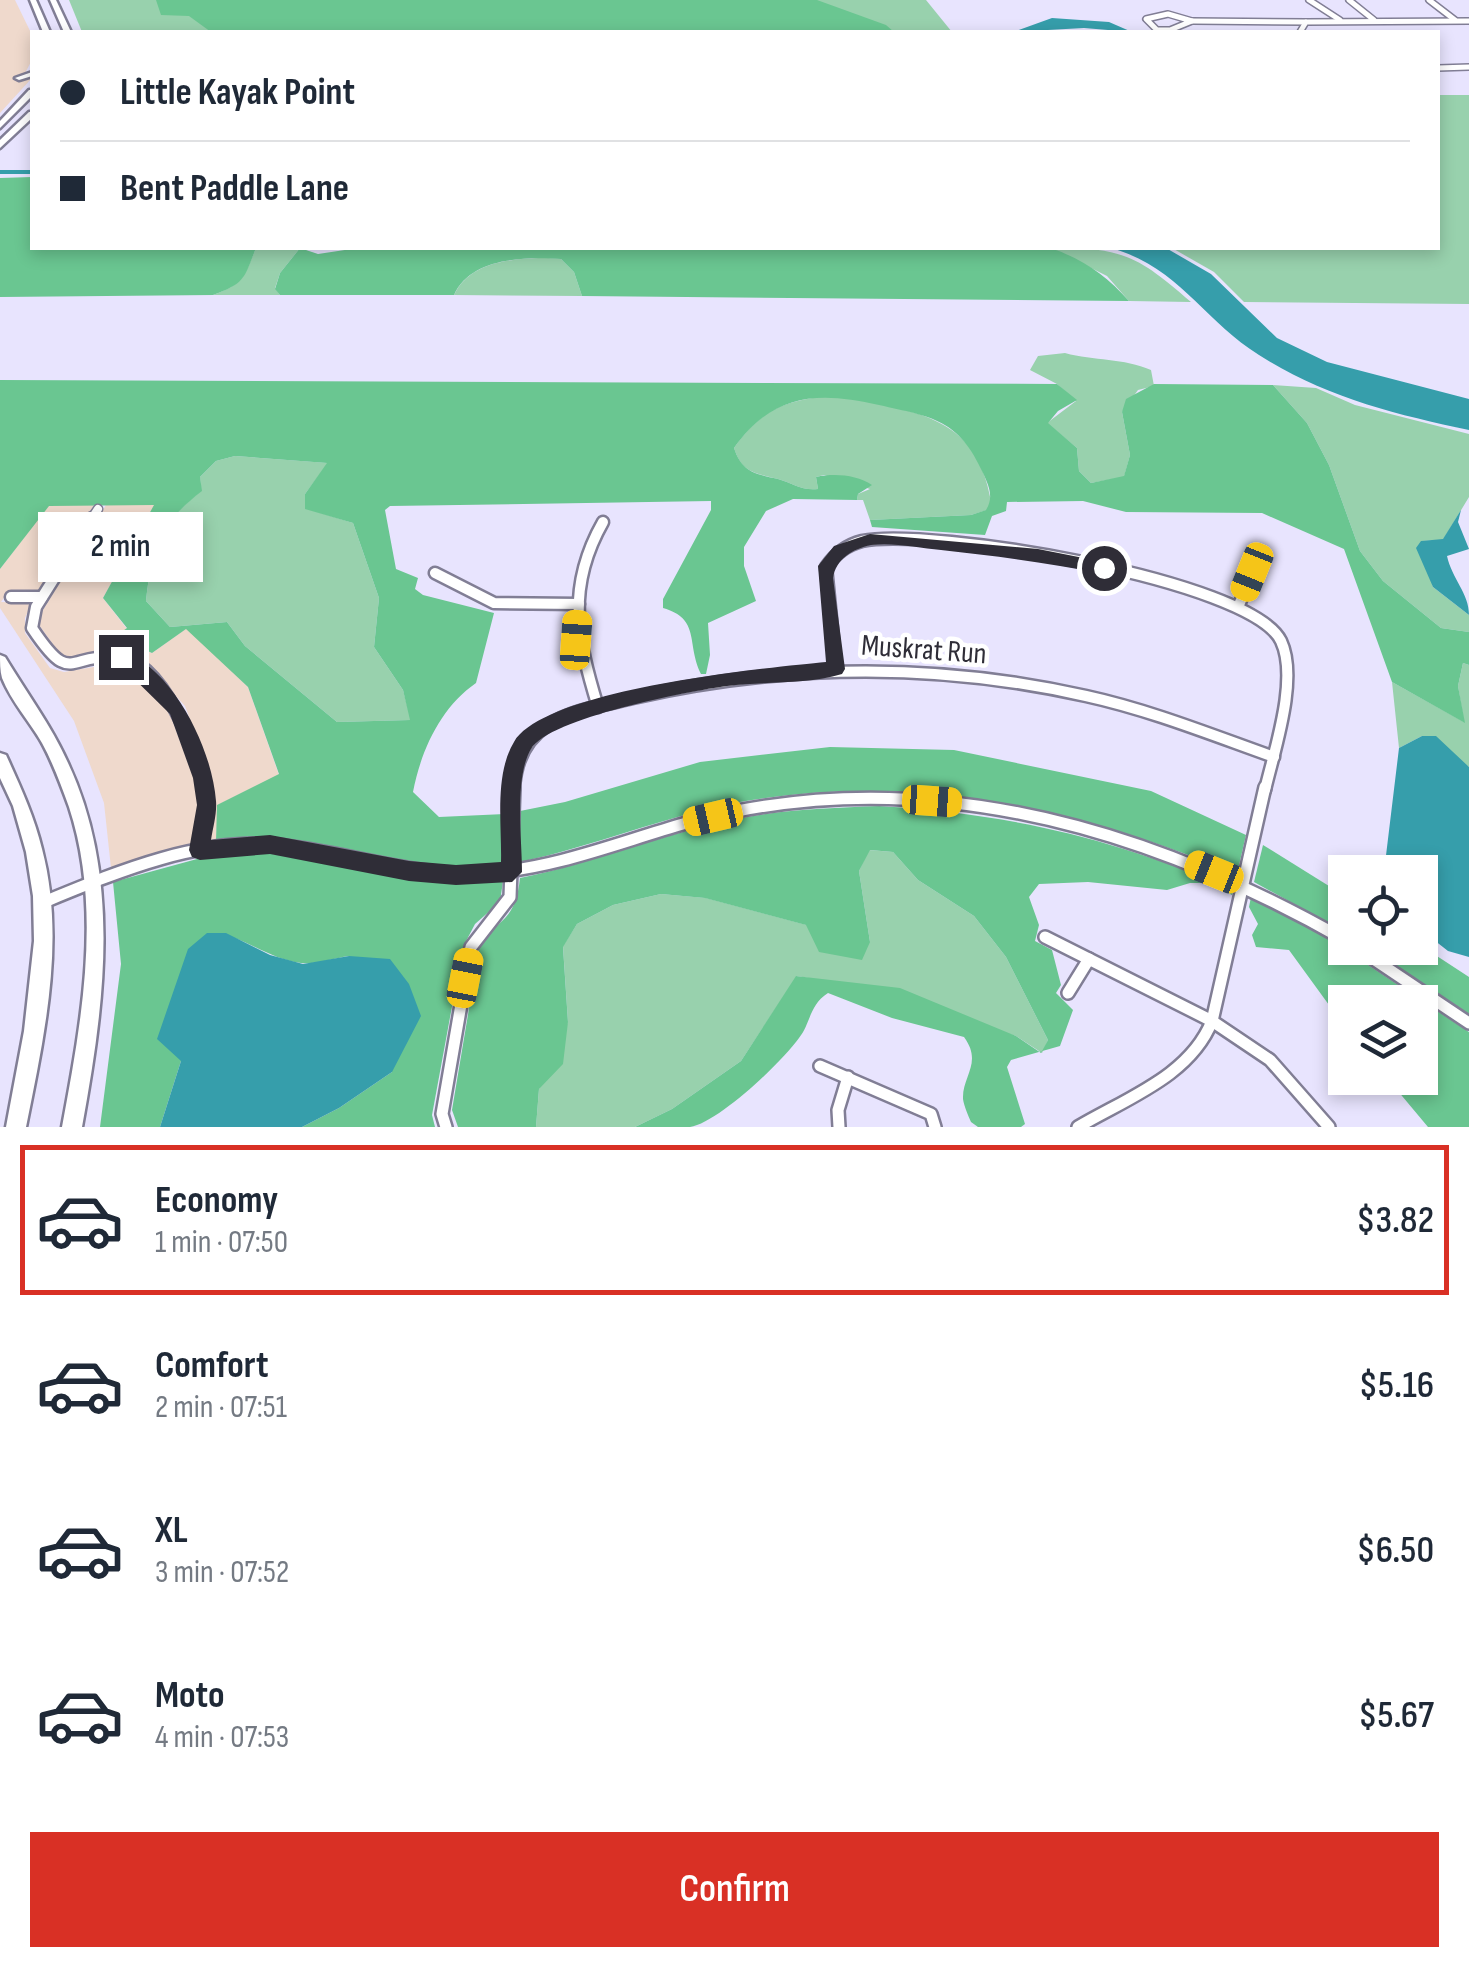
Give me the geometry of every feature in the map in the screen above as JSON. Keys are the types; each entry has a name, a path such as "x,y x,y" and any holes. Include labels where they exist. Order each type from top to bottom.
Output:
{"main road":[{"path":"33,0 45,30"},
{"path":"53,0 67,30"},
{"path":"19,78 30,75"},
{"path":"0,126 30,94"},
{"path":"0,145 30,116"},
{"path":"0,661 63,769 94,881 97,926 91,1006 72,1127"},
{"path":"0,760 33,834 44,902 36,1030 16,1127"}],"street":[{"path":"1309,0 1343,21"},
{"path":"1349,0 1376,22"},
{"path":"1429,0 1456,21"},
{"path":"1192,21 1170,30 1157,30 1146,16 1168,14 1192,21 1469,21"},
{"path":"1301,30 1306,22"},
{"path":"1440,68 1469,68"},
{"path":"98,508 42,597 32,617 32,628 55,662 66,666 121,657 132,661 178,710 202,778 207,805 200,850"},
{"path":"598,707 576,640 578,571 586,547 603,522"},
{"path":"836,669 826,566 840,550 870,540 966,545 1136,574 1239,605 1257,614 1274,630 1286,657 1284,706 1212,1021 1204,1041 1185,1065 1078,1127"},
{"path":"435,572 494,602 579,604"},
{"path":"1239,605 1252,572"},
{"path":"10,598 42,597"},
{"name":"Muskrat Run","path":"512,872 512,778 522,746 550,722 598,707 726,679 836,669 947,673 1088,696 1188,726 1274,758"},
{"path":"44,902 94,881 200,850 270,845 409,871 456,875 512,872 576,858 658,830 741,810 878,798 958,803 1042,817 1126,838 1244,885 1328,931"},
{"path":"446,1127 442,1114 471,947 479,931 508,905 512,872"},
{"path":"1045,937 1212,1021 1270,1060 1329,1127"},
{"path":"1068,993 1089,959"},
{"path":"1382,965 1469,1023"},
{"path":"820,1066 931,1114 935,1127"},
{"path":"838,1127 838,1110 848,1077"}],"shaded area":[{"path":"0,0 15,0 30,31 30,64 24,75 15,78 30,80 0,113"},
{"path":"49,505 94,505 39,592 8,592 1,602 32,603 25,618 25,633 50,668 64,672 117,663 126,667 170,714 195,782 199,808 192,844 111,868 104,803 74,721 0,608 0,569"},
{"path":"106,505 155,505 103,598 127,629 113,638 119,651 71,660 62,657 39,625 40,615"},
{"path":"187,628 248,687 279,775 218,805 216,841 209,842 215,803 210,774 185,706 139,656 129,652 143,649 152,653"}],"green space":[{"path":"69,0 926,0 950,30 81,30"},
{"path":"156,0 817,0 892,30 208,30 189,16 161,15"},
{"path":"1440,95 1469,95 1469,304 1244,302 1214,272 1176,250 1440,250"},
{"path":"30,177 30,250 255,250 242,278 213,295 0,297 0,178"},
{"path":"255,250 298,250 280,273 275,288 280,295 213,295 232,287"},
{"path":"298,250 318,254 345,250 1056,250 1094,269 1129,301 582,296 574,272 561,259 547,258 516,259 486,266 462,282 454,295 280,295 275,289 280,273"},
{"path":"1055,250 1095,250 1128,257 1157,274 1191,302 1129,301 1107,276"},
{"path":"521,259 561,259 574,272 582,296 454,295 461,284 482,268"},
{"path":"1065,353 1151,370 1154,386 1138,390 1122,412 1130,455 1124,477 1091,483 1079,471 1077,448 1047,423 1076,401 1057,384 1030,370 1038,356"},
{"path":"0,380 1057,384 1077,400 1058,411 1048,423 1077,448 1079,471 1091,483 1124,476 1130,455 1122,412 1126,399 1154,384 1273,385 1307,423 1329,465 1360,551 1383,581 1441,628 1469,632 1469,665 1463,663 1458,686 1465,723 1392,682 1344,549 1262,513 1126,512 1083,501 1007,502 1006,511 992,516 985,535 872,527 870,520 971,515 986,510 989,487 964,441 942,423 898,409 836,398 798,401 781,407 765,416 734,448 750,471 802,488 818,489 816,477 831,475 853,477 872,485 858,494 857,500 793,499 766,511 744,547 744,566 756,601 708,623 710,655 706,674 701,674 688,626 663,608 663,599 711,510 711,501 390,506 385,510 396,569 418,578 415,589 423,595 494,613 476,683 453,704 434,731 413,792 439,817 505,814 504,864 457,867 412,863 274,837 216,841 217,805 279,774 248,687 186,629 152,653 143,649 119,651 113,638 127,628 103,598 154,505 49,506 0,569","holes":["235,456 327,463 305,494 305,509 353,523 379,598 374,647 403,690 410,720 337,722 245,646 227,622 170,627 146,601 160,539 176,515 202,491 200,477 216,461"]},
{"path":"1273,385 1316,388 1355,405 1469,434 1469,497 1443,540 1422,541 1433,587 1469,615 1469,632 1441,628 1383,581 1360,551 1329,465 1307,423"},
{"path":"840,395 915,413 956,433 971,449 983,472 991,501 987,510 971,515 870,520 863,500 857,500 858,494 870,489 824,475 816,477 818,489 807,489 756,473 741,463 734,448 767,414 792,402"},
{"path":"235,456 328,463 305,494 305,508 353,523 379,598 374,647 403,690 411,720 337,722 245,646 227,622 170,627 146,601 155,552 167,527 201,491 200,477 216,461"},
{"path":"1463,663 1469,665 1469,767 1422,736 1399,748 1392,682 1464,722 1458,686"},
{"path":"830,747 954,750 1151,791 1246,835 1237,874 1177,851 1055,814 931,794 868,791 805,793 740,802 520,862 520,811 565,802 700,762"},
{"path":"879,806 973,815 1060,831 1188,871 1233,889 1232,895 1211,883 1190,883 1167,890 1088,882 1039,884 1029,897 1039,925 1035,941 1052,950 1061,985 1056,993 1073,1010 1060,1046 1042,1051 1048,1040 1006,957 974,916 918,880 893,852 870,850 859,871 870,942 862,960 819,952 806,925 705,898 661,894 613,905 577,924 563,947 568,1022 563,1064 539,1089 536,1127 458,1127 452,1110 479,949 510,912 520,878 742,818"},
{"path":"1263,845 1328,885 1328,923 1254,882"},
{"path":"869,850 893,852 918,880 974,916 1006,957 1048,1040 1042,1053 1016,1036 832,982 797,976 741,1061 672,1109 635,1127 536,1127 539,1089 568,1022 563,946 577,924 613,905 661,894 706,898 870,942 859,871"},
{"path":"267,853 414,878 503,881 500,902 475,924 463,947 432,1115 435,1127 302,1127 339,1108 392,1072 349,956 301,963 232,937 208,933 181,1061 160,1127 100,1127 121,964 113,882 197,859"},
{"path":"1251,897 1328,938 1328,965 1368,965 1398,985 1328,985 1328,1004 1289,950 1256,947 1252,935 1258,924 1249,907"},
{"path":"1438,957 1469,977 1469,1014 1438,993 1438,985 1426,985 1396,965 1438,965"},
{"path":"796,976 900,988 1016,1036 1039,1052 1011,1060 1007,1067 1025,1124 978,1127 971,1122 963,1099 972,1062 964,1037 892,1018 828,993 817,1003 791,1049 749,1090 716,1115 690,1127 635,1127 672,1109 741,1061"},
{"path":"1438,1011 1469,1032 1469,1127 1428,1127 1401,1095 1438,1095"}],"water":[{"path":"1052,18 1109,22 1127,30 1084,28 1019,30"},
{"path":"1116,250 1169,250 1211,274 1277,338 1327,362 1469,399 1469,430 1360,402 1308,382 1239,341 1173,281"},
{"path":"1461,510 1458,522 1469,549 1447,556 1469,615 1433,587 1416,548 1421,541 1443,539"},
{"path":"1422,736 1436,736 1469,767 1469,957 1448,951 1438,943 1438,855 1386,855 1399,748"},
{"path":"207,933 226,933 270,955 303,964 349,956 390,959 409,984 421,1016 392,1072 339,1108 302,1127 160,1127 181,1061 157,1039 188,949"}],"waterway":[{"path":"0,172 30,172"}],"route":[{"path":"121,657 132,661 178,710 202,778 207,805 200,850 270,845 409,871 456,875 512,872 512,778 522,746 532,735 550,722 658,691 726,679 836,669 825,578 826,566 840,550 870,540 904,540 1038,555 1104,568"}]}
